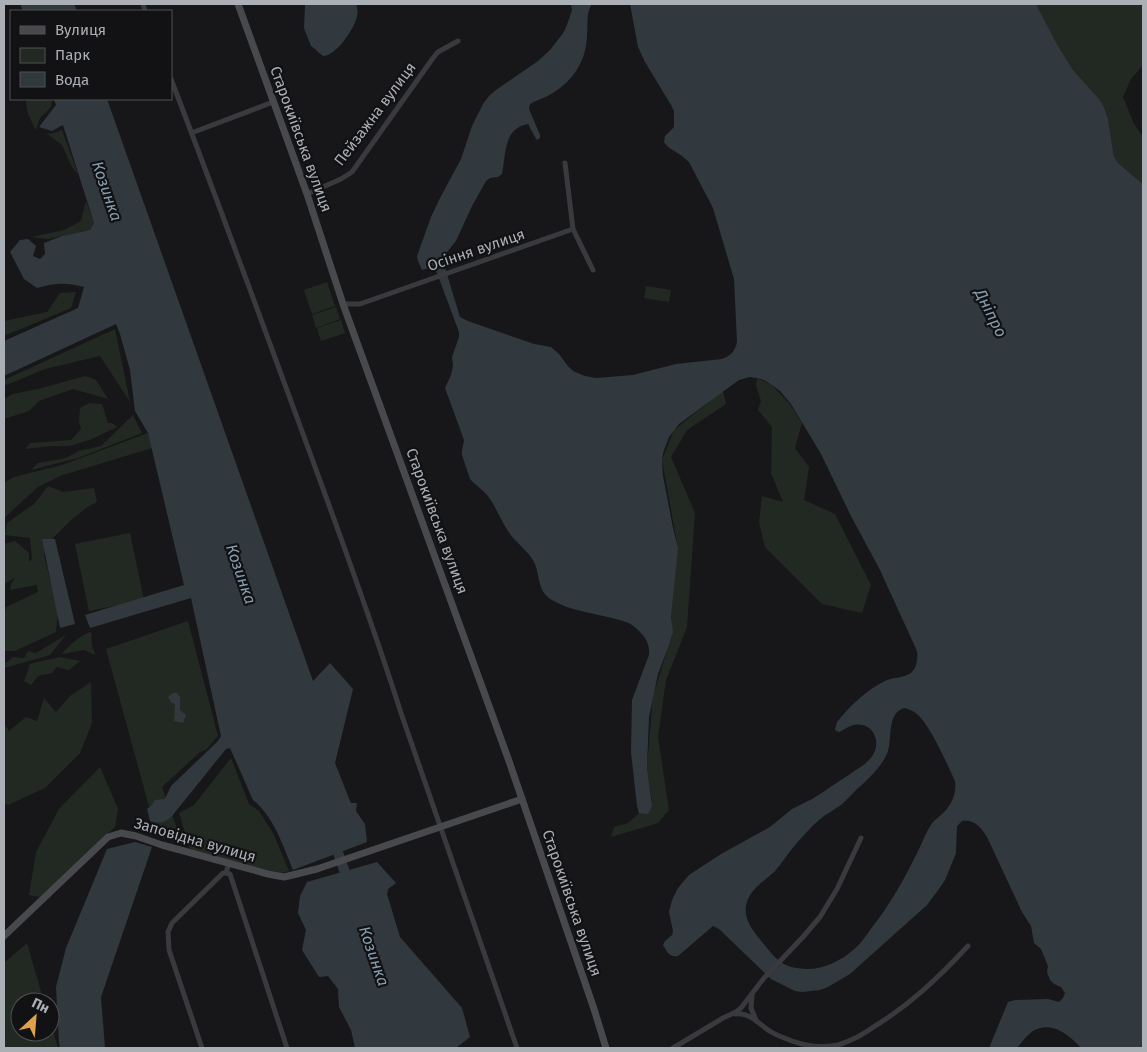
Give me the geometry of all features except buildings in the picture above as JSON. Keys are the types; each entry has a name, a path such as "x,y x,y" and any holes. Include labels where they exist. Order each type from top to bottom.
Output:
{"street":[{"name":"Старокиївська вулиця","path":"238,4 522,799 606,1048"},
{"name":"Пейзажна вулиця","path":"307,194 342,179 352,172 433,58 438,52 458,41"},
{"path":"172,82 354,575 517,1048"},
{"path":"194,132 273,102"},
{"path":"565,163 573,229 593,270"},
{"name":"Осіння вулиця","path":"344,304 360,304 573,229"},
{"name":"Заповідна вулиця","path":"4,936 108,837 121,833 229,864 276,876 284,876 317,869 373,851 440,826 522,799"},
{"path":"673,1048 739,1010 764,978 820,917 837,889 861,838"},
{"path":"226,873 229,864"},
{"path":"202,1048 169,950 168,932 172,923 224,872 226,873"},
{"path":"226,873 230,874 287,1048"},
{"path":"723,1018 739,1013 748,1015 774,1034 801,1044 831,1046 846,1042 873,1028 909,1003 968,946"},
{"path":"752,994 751,1008 757,1021"}],"green space":[{"path":"1036,4 1141,4 1143,9 1143,65 1131,79 1123,97 1134,124 1143,137 1143,184 1119,164 1114,157 1108,119 1104,107 1073,70"},
{"path":"26,100 50,100 52,102 51,107 40,118 36,130 27,108"},
{"path":"62,130 78,174 72,167 62,145 46,133 51,134"},
{"path":"86,201 94,223 90,230 48,239 32,237 64,230 81,221"},
{"path":"327,282 335,306 312,314 304,290"},
{"path":"646,286 671,290 669,302 644,298"},
{"path":"76,292 71,308 4,336 4,321 47,312 60,293"},
{"path":"336,307 340,319 316,328 312,315"},
{"path":"341,320 345,333 321,341 317,328"},
{"path":"115,329 130,402 100,356 45,369 4,386 4,380"},
{"path":"85,376 96,380 108,399 73,389 39,401 29,411 4,419 4,399 13,394"},
{"path":"757,378 772,385 790,404 802,423 795,448 809,467 804,500 835,514 871,585 862,613 822,604 765,547 759,522 762,496 783,502 771,473 772,427 758,410 761,401 756,385"},
{"path":"723,391 726,404 687,430 671,457 695,513 687,627 666,680 658,737 669,810 658,823 611,837 614,827 628,823 652,802 647,767 653,696 672,635 671,612 677,543 662,460 674,430"},
{"path":"89,403 102,404 108,423 112,423 117,427 92,439 70,446 25,449 30,443 71,440 81,429 79,422 80,408"},
{"path":"133,415 142,433 78,458 31,470 38,463 66,458 79,451 101,446"},
{"path":"148,433 152,448 60,476 38,487 4,518 4,483 14,477 62,465"},
{"path":"48,486 63,492 94,488 97,502 71,520 49,542 44,555 58,612 56,632 15,651 4,651 4,615 6,607 38,592 37,585 10,590 11,584 16,577 4,584 4,544 15,541 29,553 29,562 32,559 30,538 5,535 7,523 34,504"},
{"path":"130,533 144,600 89,611 75,544"},
{"path":"188,621 218,736 204,751 200,752 162,787 183,845 157,836 106,649"},
{"path":"91,632 92,647 96,655 84,650 62,654 75,641"},
{"path":"66,635 50,655 4,668 4,662 6,663 13,657 24,658 28,651 36,653"},
{"path":"59,657 80,661 69,670 57,667 52,673 38,676 31,685 24,681 30,664"},
{"path":"91,682 92,723 80,753 45,788 8,805 4,803 4,723 9,731 26,717 37,721 44,698 56,712 70,696"},
{"path":"231,758 249,804 259,811 273,833 289,871 281,873 224,860 190,849 179,813 194,805"},
{"path":"100,767 118,809 115,827 40,897 29,895 36,852 59,809"},
{"path":"27,943 41,992 10,992 10,1042 56,1042 58,1048 4,1048 4,963"}],"water":[{"path":"20,4 74,4 77,10 23,10"},
{"path":"305,4 356,4 357,16 351,30 338,48 328,55 323,56 311,46 304,28"},
{"name":"Дніпро","path":"571,4 592,4 588,14 585,52 582,61 572,76 559,89 530,104 529,109 540,138 536,139 528,124 514,131 507,143 502,174 486,181 456,241 442,258 460,317 534,344 551,347 573,371 585,376 596,378 633,375 676,364 722,359 732,353 737,342 734,279 713,208 689,162 664,142 665,136 674,127 674,111 638,47 630,4 1036,4 1073,70 1104,107 1108,119 1114,157 1119,164 1143,184 1143,1048 1081,1048 1060,1030 1047,1027 1033,1031 1017,1048 989,1048 1008,1002 1048,999 1059,1002 1065,993 1061,987 1050,980 1047,972 1048,966 1041,949 1034,943 1031,926 1022,912 987,837 980,827 970,821 962,821 957,826 956,853 945,880 927,905 850,974 828,987 802,992 795,991 771,979 719,929 713,926 678,956 670,955 663,945 672,935 673,931 669,912 672,900 678,888 689,875 721,854 770,827 792,809 814,798 865,764 874,753 876,745 875,735 869,728 860,725 852,726 839,732 836,731 837,722 853,704 871,689 888,680 911,673 916,666 917,651 880,570 821,454 791,404 780,391 764,380 750,377 739,380 679,424 669,437 663,453 663,476 678,548 671,617 673,632 658,674 649,717 647,767 652,806 648,814 639,813 631,752 632,700 649,655 648,645 641,633 629,623 579,611 560,604 547,596 541,587 533,560 511,535 487,495 470,479 462,455 464,440 445,388 451,375 452,357 459,332 437,273 433,267 422,270 417,256 431,217 461,159 472,126 483,104 496,90 538,61 550,50 564,32 572,10","holes":["904,708 918,715 938,746 955,781 953,799 945,811 932,824 897,891 858,946 837,961 818,968 805,969 783,964 756,934 749,923 746,906 750,895 775,871 793,847 810,829 843,803 875,772 888,751 891,726 895,715"]},
{"path":"54,100 107,100 313,681 330,663 353,689 335,763 351,803 357,803 356,811 365,824 367,842 293,870 272,823 253,800 230,748 226,749 172,816 162,822 150,821 147,809 155,800 165,799 171,786 221,736 191,598 90,628 85,615 184,585 148,433 135,411 130,370 116,324 4,376 4,341 78,308 84,287 60,284 37,288 24,279 10,252 20,240 28,239 36,246 33,256 40,259 45,254 44,243 62,236 90,230 94,223 63,125 52,131 39,127 56,105"},
{"path":"42,539 55,539 75,624 60,628"},
{"path":"173,693 177,693 180,697 180,710 186,715 183,723 174,721 175,704 168,697"},
{"path":"135,842 152,847 101,997 105,1048 60,1048 60,992 56,992 56,987 66,948 107,849"},
{"path":"377,862 396,883 388,889 387,894 400,937 462,1008 470,1037 456,1048 355,1048 351,1030 339,1007 338,989 328,976 319,977 302,950 306,930 298,913 300,896 307,882"}],"waterway":[{"name":"Козинка","path":"334,841 349,884"}]}
